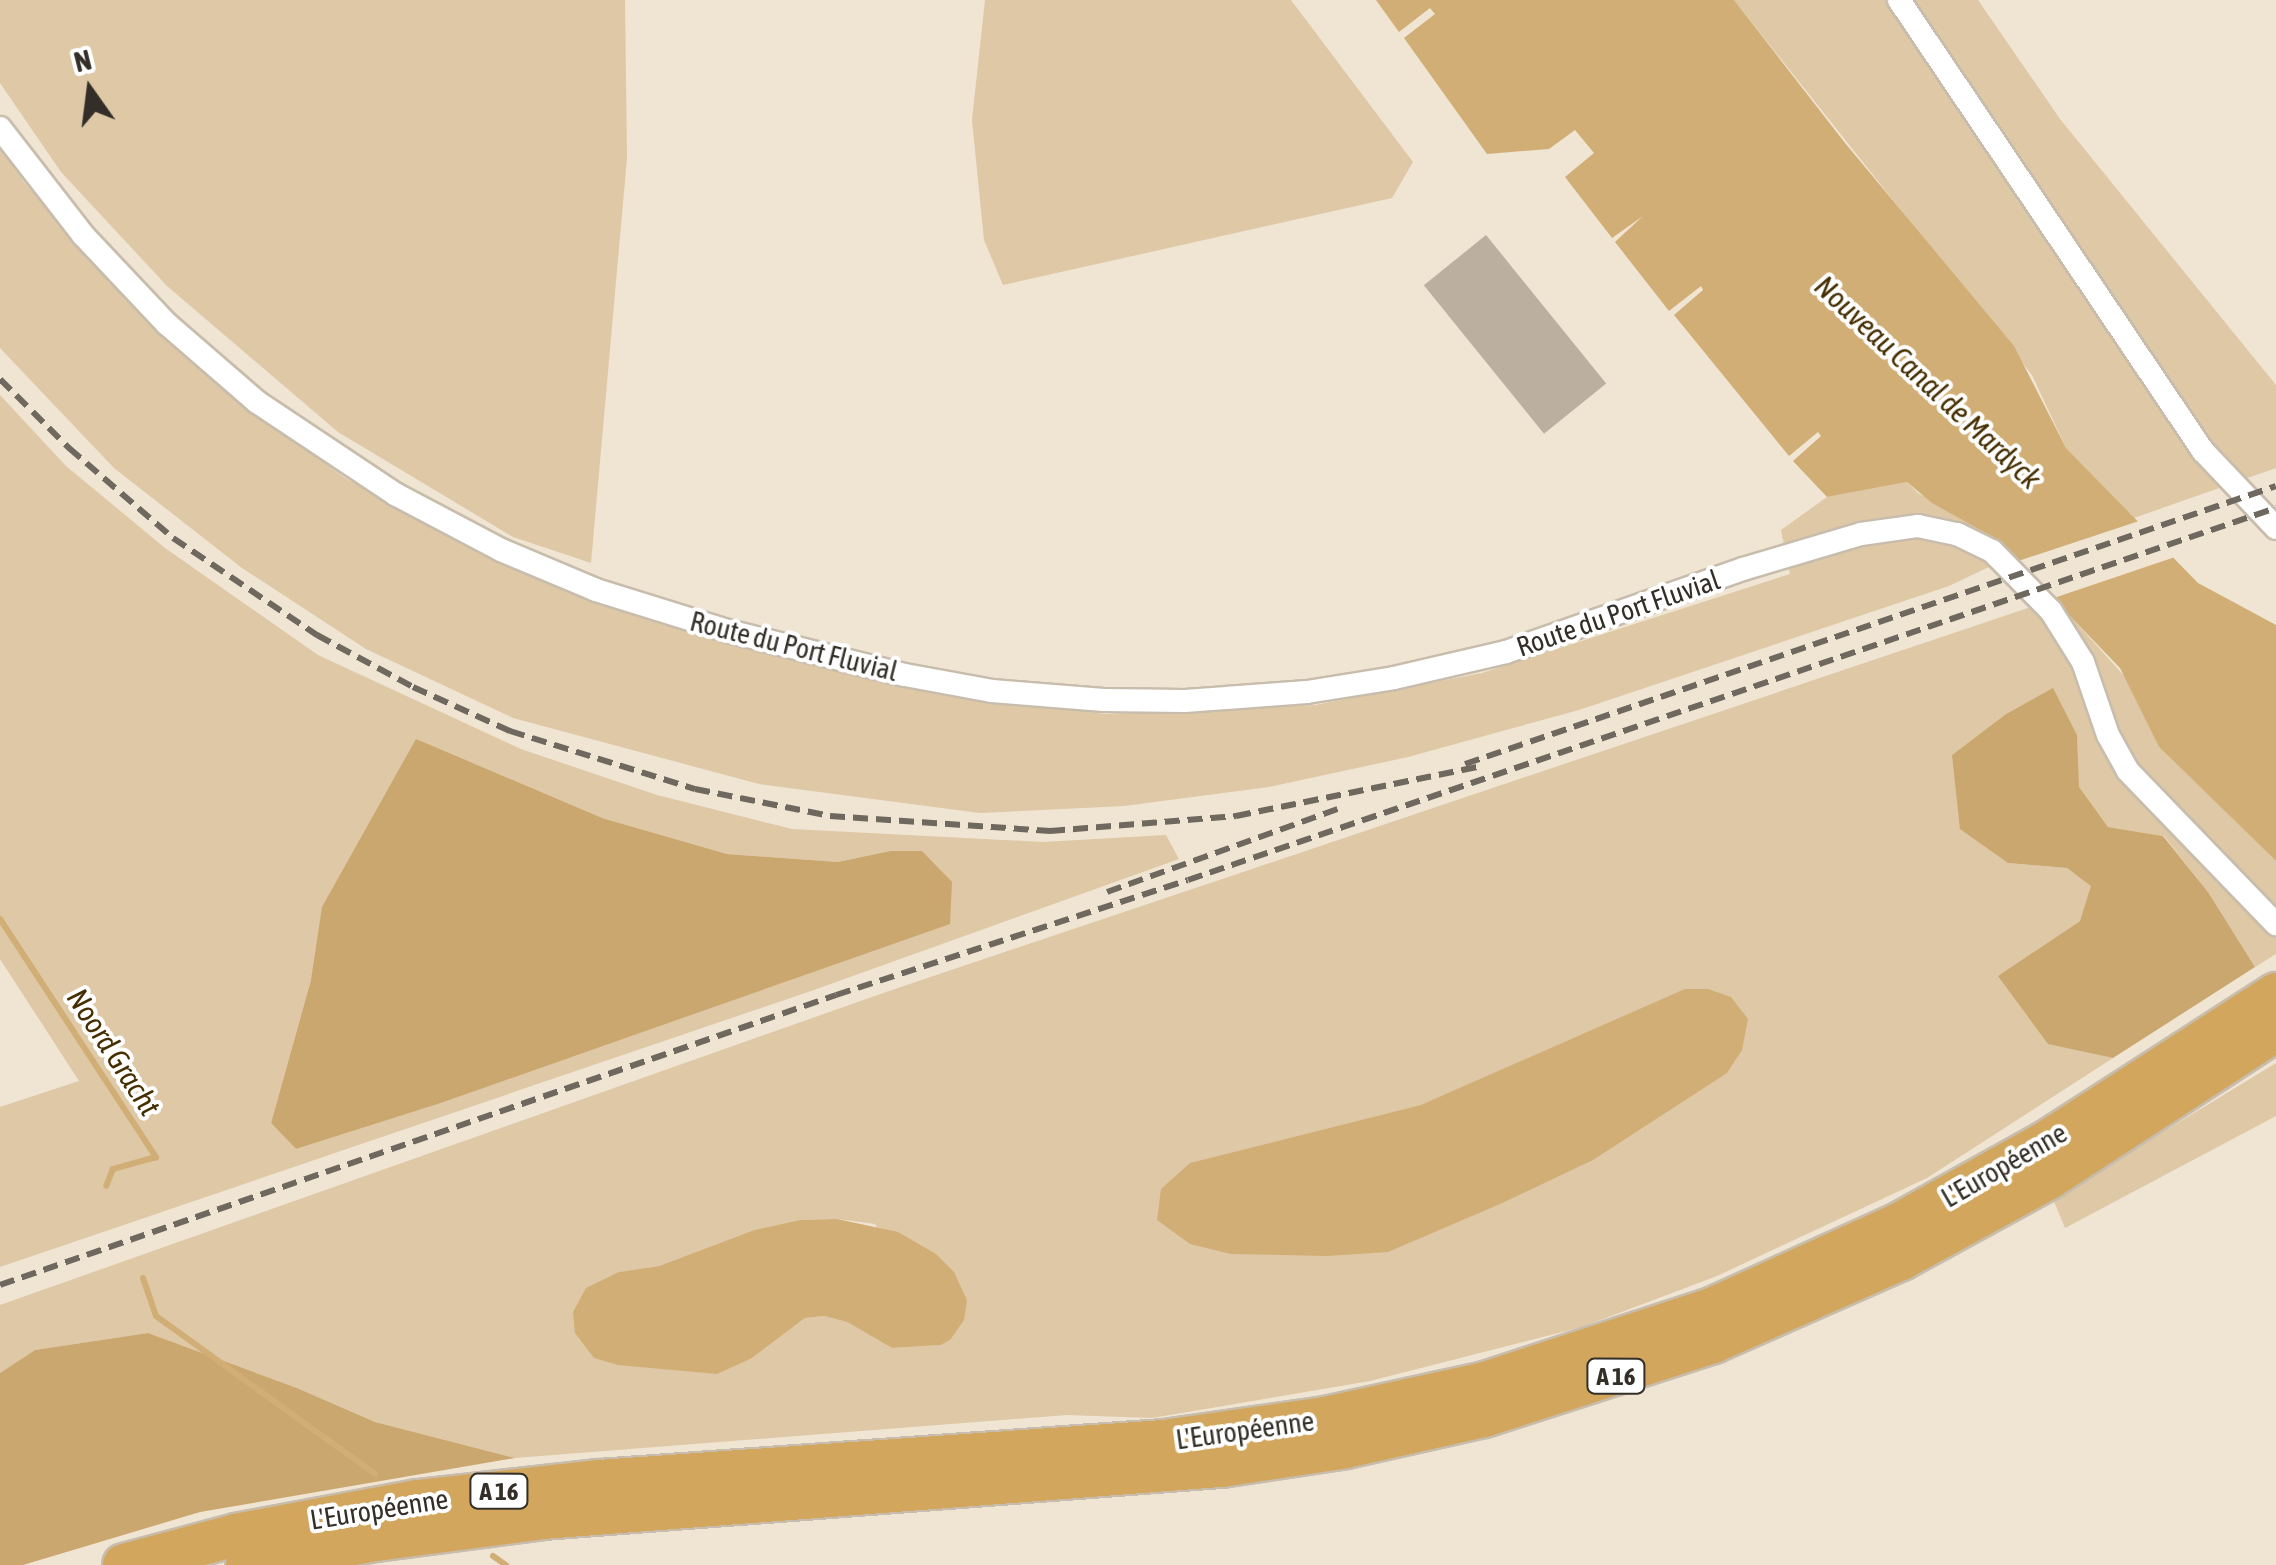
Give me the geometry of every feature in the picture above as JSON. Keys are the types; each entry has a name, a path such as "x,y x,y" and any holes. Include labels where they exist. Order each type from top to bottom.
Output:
{"highway":[{"name":"L'Européenne","path":"124,1565 335,1515 476,1494 1164,1442 1312,1421 1485,1384 1696,1314 1888,1229 2021,1157 2270,1010"},
{"name":"L'Européenne","path":"247,1565 365,1542 516,1521 1221,1466 1346,1447 1484,1416 1713,1342 1901,1259 2061,1170 2270,1010"}],"street":[{"path":"1899,0 2203,451 2276,528"},
{"name":"Route du Port Fluvial","path":"0,128 55,202 160,316 257,402 339,460 446,523 554,574 667,613 827,657 992,690 1084,699 1185,701 1296,693 1394,678 1495,655 1743,569 1904,527 1957,534 1992,551 2068,636 2088,675 2114,747 2136,781 2276,924"}],"shaded area":[{"path":"0,0 625,0 627,158 591,563 513,537 338,432 167,286 61,172 0,83"},
{"path":"985,0 1291,0 1413,162 1392,198 1003,285 984,240 972,120"},
{"path":"1734,0 1978,0 2060,119 2276,385 2276,468 2134,518 2066,448 2032,375"},
{"path":"0,147 24,182 130,303 233,397 345,478 485,556 694,632 942,694 1106,714 1315,705 1482,673 1790,574 1781,530 1827,497 1907,482 1918,493 1981,528 2012,556 1949,586 1579,710 1408,757 1269,787 1124,806 980,813 759,784 513,718 366,649 242,568 114,468 0,348"},
{"path":"0,395 66,466 165,548 318,655 521,749 657,795 792,829 1043,842 1166,835 1179,859 811,991 0,1267 0,1107 79,1081 0,959","holes":["602,818 727,854 838,862 890,851 790,980 441,1103 296,1149 271,1123 311,980"]},
{"path":"2055,599 2126,678 2159,747 2276,861 2276,954 2255,967 2208,892 2164,836 2108,827 2078,787 2077,735 2052,689 2006,714 1952,755 2008,863 2067,868 2092,886 2080,921 1999,976 2048,1043 2113,1058 1927,1178 1717,1276 1582,1327 1370,1381 1152,1418 1067,1415 515,1458 375,1422 297,1388 148,1333 35,1350 0,1373 0,1305 886,992","holes":["800,1220 875,1224 950,1340 941,1345 892,1348 847,1322 824,1316 805,1318 752,1358 619,1272 659,1266 754,1230"]},
{"path":"2053,688 2077,735 2079,787 2108,827 2163,836 2208,892 2255,967 2113,1058 2048,1044 1998,976 2080,921 2091,886 2067,868 2008,863 1960,829 1952,755 2006,714"},
{"path":"416,739 602,818 727,854 838,862 890,851 922,851 952,882 950,924 441,1103 296,1149 271,1123 311,980 322,907"},
{"path":"2276,1063 2276,1116 2065,1228 2053,1199"},
{"path":"148,1333 297,1388 375,1422 515,1458 200,1512 23,1565 0,1565 0,1373 35,1350"}],"water":[{"name":"Nouveau Canal de Mardyck","path":"1376,0 1734,0 1845,143 2014,346 2066,448 2198,583 2276,625 2276,861 2159,747 2120,668 1995,538 1932,503 1907,482 1827,497 1793,461 1821,436 1818,432 1789,456 1674,315 1703,290 1701,286 1669,311 1615,242 1643,216 1612,238 1565,177 1594,153 1575,130 1549,149 1487,154 1404,38 1435,14 1430,8 1399,32"},
{"path":"1685,989 1708,989 1731,997 1748,1019 1742,1050 1727,1073 1593,1160 1500,1204 1388,1252 1327,1256 1231,1254 1190,1244 1157,1220 1161,1189 1190,1163 1421,1105"},
{"path":"837,1219 898,1232 936,1254 954,1272 967,1300 964,1320 950,1340 941,1345 892,1348 847,1322 824,1316 805,1318 752,1358 717,1374 618,1365 594,1358 575,1333 573,1312 586,1288 619,1272 659,1266 754,1230 800,1220"}],"pier":[{"path":"2142,520 2178,556 2048,600 2012,563"}],"building":[{"path":"1486,235 1606,383 1544,434 1424,285"}],"waterway":[{"name":"Noord Gracht","path":"0,919 156,1157 113,1169 106,1186"},
{"name":"Noord Gracht","path":"143,1278 156,1316 375,1474"},
{"name":"Noord Gracht","path":"493,1556 506,1565"}],"railway":[{"path":"0,379 69,448 173,538 317,635 413,687 510,731 695,789 830,816 1050,831 1236,816 1482,766"},
{"path":"1465,764 2276,486"},
{"path":"0,1285 836,995 1188,880 2276,508"},
{"path":"1107,892 1337,809"}]}
